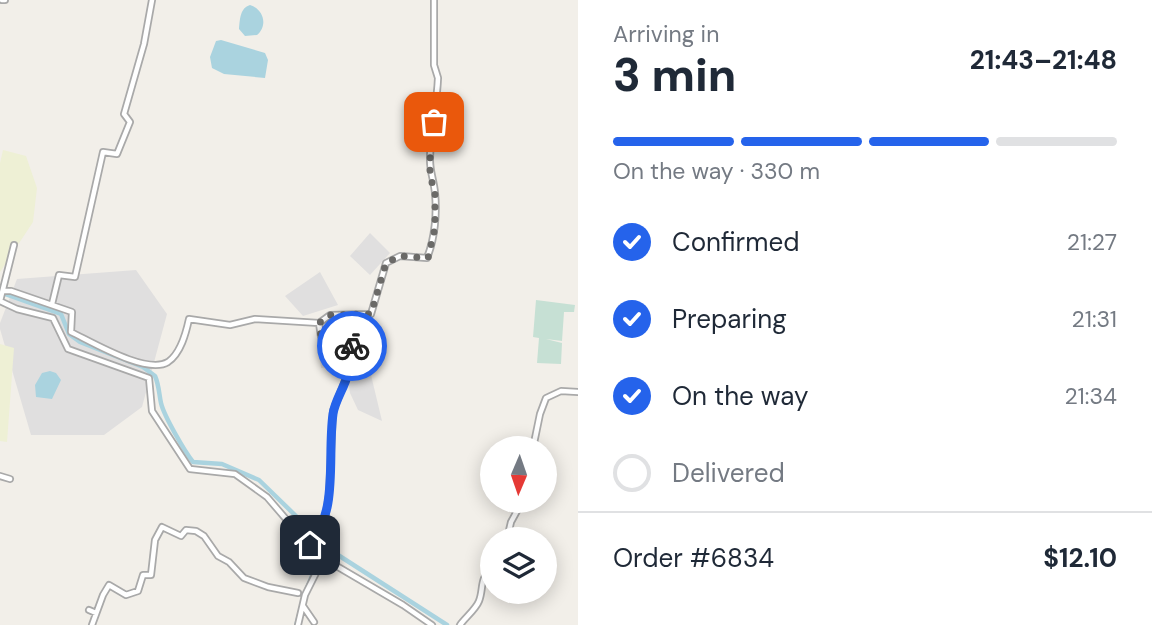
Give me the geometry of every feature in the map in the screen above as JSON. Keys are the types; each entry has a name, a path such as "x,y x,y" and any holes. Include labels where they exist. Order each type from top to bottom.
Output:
{"street":[{"path":"51,304 59,275 75,277 103,152 117,154 127,134 130,122 124,114 144,44 152,0"},
{"path":"4,291 12,291 72,312 71,332 111,352 148,365 160,365 175,355 186,335 189,319 230,325 256,319 319,323 330,315 371,314 386,263 400,256 428,258 435,228 435,189 430,178 438,78 434,65 434,0"},
{"path":"14,246 0,300 18,309 54,318 68,349 149,378 152,411 190,469 235,474 267,496 323,559 432,625"},
{"path":"311,544 324,524 329,495 333,411 348,373 352,343 321,337 319,323"},
{"path":"535,436 546,398 561,391 578,392"},
{"path":"0,475 10,480"},
{"path":"92,625 109,585 126,595 138,591 143,575 151,575 155,540 162,527 181,536 186,530 195,531 204,536 218,556 229,562 244,578 268,587 298,593"},
{"path":"298,625 312,579 323,559"},
{"path":"460,625 479,602 480,587"},
{"path":"303,605 314,622"},
{"path":"89,610 96,613"}],"shaded area":[{"path":"370,233 390,253 370,275 350,256"},
{"path":"136,270 167,314 142,407 104,435 31,435 0,329 17,279"},
{"path":"320,272 338,305 303,316 285,296"},
{"path":"343,336 346,365 321,368 317,339"},
{"path":"371,375 382,421 358,410 350,393 348,378"}],"green space":[{"path":"3,150 26,156 37,188 33,222 0,272 0,163"},
{"path":"536,300 575,305 574,312 564,312 562,341 546,339 562,343 561,364 537,363 539,338 533,337"},
{"path":"0,344 14,348 7,442 0,441"}],"water":[{"path":"250,5 259,10 263,27 257,35 245,36 239,29 240,18 242,11"},
{"path":"221,40 265,53 268,60 265,78 224,74 212,68 210,57 216,41"},
{"path":"42,373 56,373 61,380 52,399 36,397 35,385"}],"waterway":[{"path":"0,292 61,314 69,334 80,342 143,367 155,376 166,416 193,462 222,464 259,480 298,518 323,551 338,555 447,625"},
{"path":"305,590 318,558"},
{"path":"295,625 302,599"}],"way so far":[{"path":"352,346 352,343 321,337 319,323 330,315 371,314 386,263 400,256 428,258 435,228 435,189 430,178 434,122"}],"route":[{"path":"310,545 318,537 324,524 329,495 333,411 348,373 352,346"}]}
